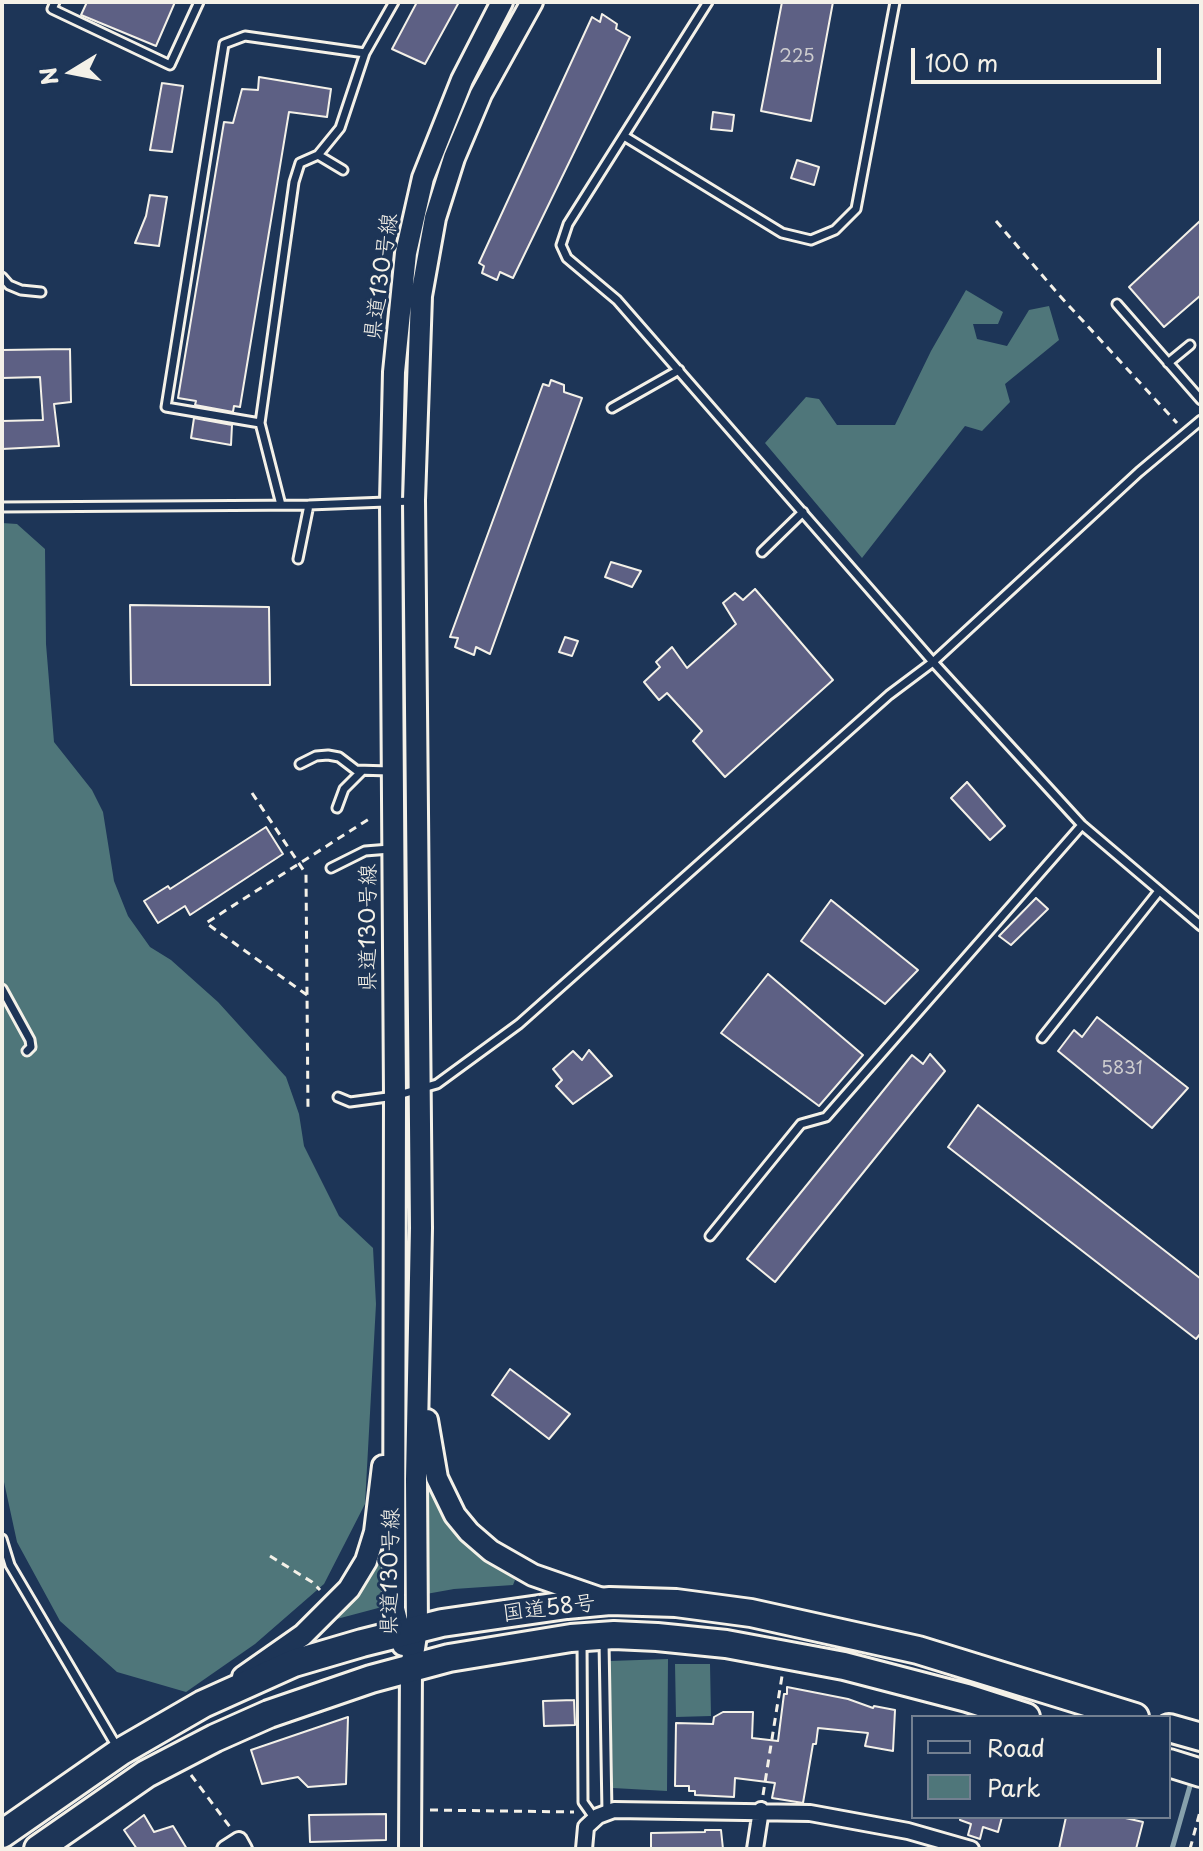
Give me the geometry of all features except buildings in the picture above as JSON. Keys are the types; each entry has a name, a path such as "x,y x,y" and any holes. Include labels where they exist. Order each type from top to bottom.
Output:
{"highway":[{"name":"国道58号","path":"2,1834 120,1752 203,1704 294,1663 408,1631 496,1615 610,1601 676,1603 751,1613 826,1628 918,1650 1129,1715"},
{"name":"国道58号","path":"38,1849 146,1774 269,1714 411,1668 463,1655 592,1636 657,1637 726,1644 807,1658 953,1694 1020,1715"}],"main road":[{"name":"県道130号線","path":"408,1631 394,1609 391,501 395,359 400,292 423,178 462,80 502,2"},
{"name":"県道130号線","path":"410,1849 411,1668 408,1631 421,1228 414,500 421,296 435,218 454,158 481,94 532,2"},
{"path":"203,1704 303,1635 349,1589 366,1561 375,1532 383,1476 386,1387 394,1337"},
{"path":"418,1348 431,1453 437,1478 455,1515 491,1551 533,1575 610,1601"}],"street":[{"path":"584,1849 586,1827 614,1810 761,1810 838,1817 908,1831 967,1848"},
{"path":"755,1849 761,1810"},
{"path":"225,1849 241,1844"}],"lane":[{"path":"55,2 52,9 170,65 199,2"},
{"path":"281,505 260,423 294,182 300,163 318,155 340,128 365,53 394,2"},
{"path":"708,2 568,224 561,245 567,258 617,300 933,662 1082,825 1201,926"},
{"path":"624,136 782,233 811,240 835,230 856,209 895,2"},
{"path":"260,423 166,407 224,44 245,36 365,53"},
{"path":"318,155 343,170"},
{"path":"2,277 9,285 21,290 41,292"},
{"path":"1117,304 1201,400"},
{"path":"1168,363 1190,345"},
{"path":"612,408 679,370"},
{"path":"338,1097 350,1102 395,1096 437,1084 519,1024 877,706 933,662 1128,482 1201,420"},
{"path":"2,507 309,505 414,500"},
{"path":"298,559 309,505"},
{"path":"762,552 803,512"},
{"path":"300,764 316,756 328,755 339,757 362,771 392,772"},
{"path":"337,808 344,789 362,771"},
{"path":"710,1236 801,1124 826,1117 1082,825"},
{"path":"331,868 365,851 392,849"},
{"path":"1042,1038 1159,891"},
{"path":"2,989 30,1040 31,1047 27,1051"},
{"path":"2,1539 10,1565 120,1752"},
{"path":"592,1636 601,1816"},
{"path":"592,1636 583,1802 601,1816"}],"path":[{"path":"996,221 1059,295 1177,423"},
{"path":"252,793 306,874 308,1110"},
{"path":"307,995 206,923 369,819"},
{"path":"270,1556 312,1582 326,1597"},
{"path":"761,1810 783,1669"},
{"path":"191,1774 241,1844"},
{"path":"1190,1849 1201,1808"},
{"path":"410,1810 576,1812"}],"green space":[{"path":"966,290 1003,312 998,324 973,324 977,339 1007,346 1029,310 1049,306 1059,340 1005,384 1010,402 982,431 965,426 862,558 765,443 806,397 819,399 837,425 895,425 931,351"},
{"path":"2,523 17,524 45,549 46,644 54,742 92,790 103,812 114,881 128,916 150,947 171,960 218,1002 286,1077 299,1114 304,1146 339,1216 373,1248 376,1304 365,1504 324,1584 255,1644 186,1692 117,1672 60,1621 17,1542 4,1482"},
{"path":"425,1473 429,1473 484,1557 515,1580 513,1585 426,1594"},
{"path":"382,1537 382,1607 333,1620 353,1595"},
{"path":"668,1659 667,1791 613,1788 610,1661"},
{"path":"675,1664 710,1664 711,1716 676,1717"}],"waterway":[{"path":"1172,1849 1192,1779"}]}
